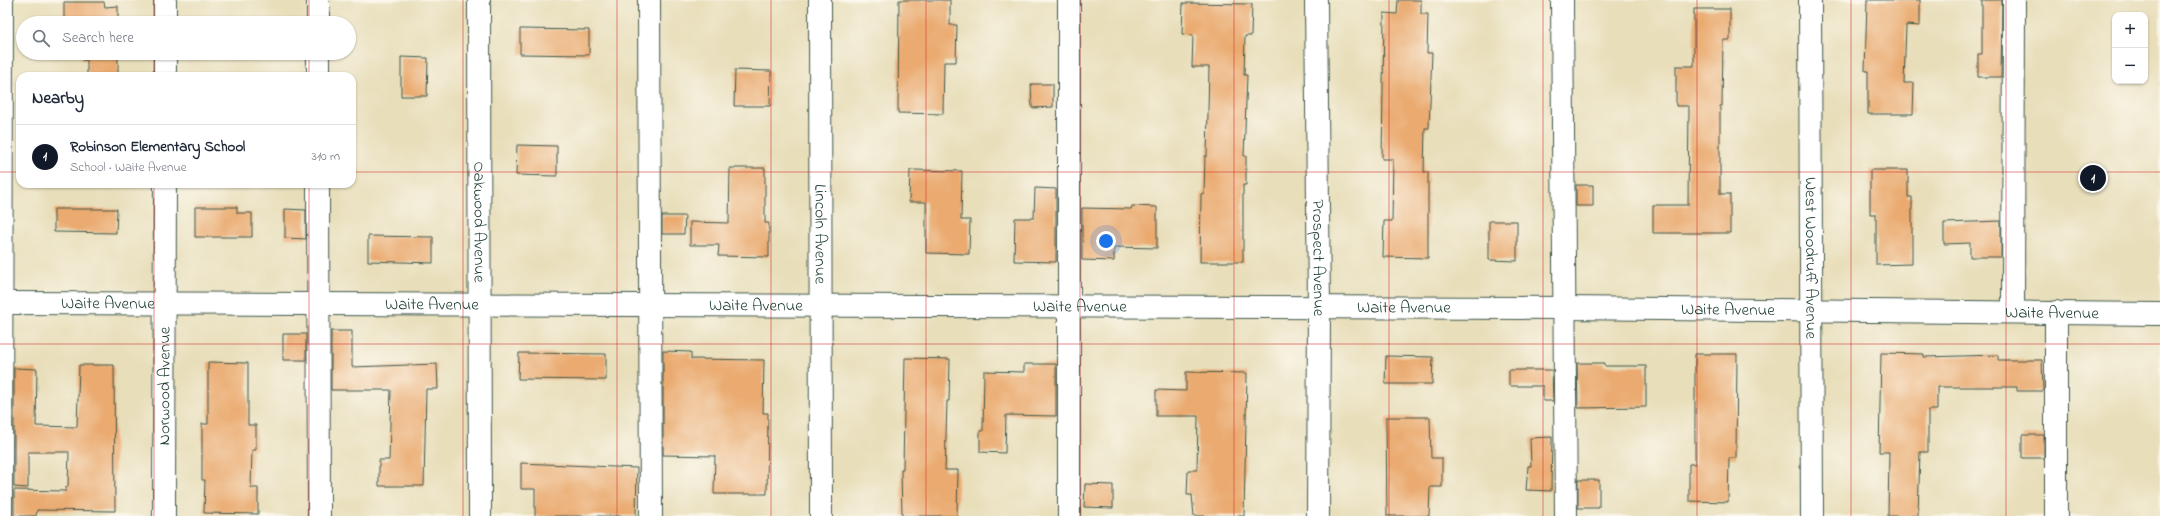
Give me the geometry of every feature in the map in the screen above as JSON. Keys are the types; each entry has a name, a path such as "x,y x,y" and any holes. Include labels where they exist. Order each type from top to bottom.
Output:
{"street":[{"path":"1,516 0,303 2,0"},
{"path":"165,0 165,16"},
{"path":"318,0 318,16"},
{"name":"Oakwood Avenue","path":"479,0 480,516"},
{"path":"649,0 651,516"},
{"name":"Lincoln Avenue","path":"820,0 821,516"},
{"path":"1069,0 1069,516"},
{"name":"Prospect Avenue","path":"1316,0 1319,308 1318,516"},
{"path":"1562,0 1566,516"},
{"name":"West Woodruff Avenue","path":"1810,0 1810,310 1812,516"},
{"path":"2013,312 2014,0"},
{"path":"165,60 165,72"},
{"path":"318,60 318,72"},
{"name":"Norwood Avenue","path":"164,516 165,188"},
{"path":"318,188 320,516"},
{"name":"Waite Avenue","path":"0,303 1070,308 1564,308 2160,314"},
{"path":"2056,312 2056,516"}],"building":[{"path":"899,0 950,0 950,25 957,25 956,62 944,62 943,114 898,113"},
{"path":"1398,0 1421,0 1421,14 1428,14 1427,53 1432,53 1429,128 1425,128 1424,172 1428,172 1428,258 1383,257 1384,221 1392,221 1393,159 1382,159 1384,13 1397,14"},
{"path":"1867,0 1920,0 1920,26 1906,25 1904,83 1914,83 1913,114 1868,114 1868,71 1865,71"},
{"path":"1982,0 2002,0 2001,77 1978,77 1978,54 1982,54"},
{"path":"64,2 104,2 105,7 118,6 118,16 64,16"},
{"path":"1183,3 1252,4 1251,36 1245,36 1244,75 1247,75 1244,156 1246,156 1246,185 1243,185 1243,262 1200,262 1201,194 1204,193 1205,156 1207,156 1209,67 1192,67 1193,35 1182,34"},
{"path":"1694,9 1730,9 1730,40 1723,40 1722,106 1720,106 1720,194 1730,194 1730,233 1653,233 1653,205 1688,205 1689,106 1676,106 1676,66 1694,66"},
{"path":"520,29 589,30 589,55 520,54"},
{"path":"401,57 428,58 427,96 401,96"},
{"path":"87,60 118,60 118,72 87,72"},
{"path":"735,70 771,71 770,106 734,106"},
{"path":"1031,84 1053,84 1053,107 1032,108"},
{"path":"517,145 557,146 557,176 516,175"},
{"path":"730,168 765,168 765,223 769,223 769,257 718,256 719,245 690,245 690,222 729,223"},
{"path":"910,170 962,171 961,220 970,220 969,254 926,253 926,202 909,202"},
{"path":"1870,170 1908,170 1908,197 1912,197 1912,264 1876,265 1876,215 1870,215"},
{"path":"1576,185 1593,185 1593,206 1576,206"},
{"path":"1035,188 1056,189 1056,262 1014,261 1015,218 1034,218"},
{"path":"1132,206 1157,207 1157,248 1114,247 1114,261 1082,260 1082,208 1131,209"},
{"path":"195,207 237,207 237,213 252,213 252,237 195,237"},
{"path":"54,209 117,209 116,233 54,232"},
{"path":"285,209 306,210 306,239 285,238"},
{"path":"662,216 685,216 684,234 662,234"},
{"path":"1489,221 1517,221 1517,261 1489,260"},
{"path":"2001,221 2001,257 1970,257 1970,243 1944,244 1944,223"},
{"path":"368,236 433,237 433,263 368,261"},
{"path":"331,331 352,331 352,367 437,364 438,389 426,389 424,486 379,486 379,460 389,460 391,390 331,390"},
{"path":"283,334 306,334 306,360 283,360"},
{"path":"663,351 691,352 691,359 764,360 763,413 768,413 767,494 714,494 715,456 663,455"},
{"path":"519,353 606,354 606,380 518,379"},
{"path":"1881,353 1924,354 1924,357 1998,355 1998,360 2042,360 2043,391 2017,391 2017,387 1937,387 1937,410 1928,410 1928,452 1920,452 1918,516 1888,516 1889,452 1879,452"},
{"path":"1695,354 1737,354 1736,458 1729,458 1728,502 1689,501 1689,464 1695,464"},
{"path":"1386,356 1433,357 1432,384 1385,384"},
{"path":"905,358 950,359 945,470 958,470 957,516 902,516 901,469 903,469"},
{"path":"208,362 248,363 248,425 256,425 256,450 252,450 251,488 258,488 258,514 204,513 205,480 202,480 202,424 208,424"},
{"path":"1577,363 1604,363 1604,366 1646,366 1646,407 1578,408"},
{"path":"1024,364 1056,364 1056,416 1006,415 1005,453 980,452 980,431 983,431 984,371 1024,372"},
{"path":"79,365 114,365 115,511 37,510 36,516 14,516 14,490 66,491 66,487 68,487 69,452 28,452 28,488 14,487 14,368 37,369 36,426 77,427"},
{"path":"1509,370 1552,370 1553,401 1543,401 1543,386 1509,386"},
{"path":"1186,372 1247,373 1244,516 1194,516 1192,495 1187,495 1188,470 1197,470 1198,416 1156,416 1156,390 1186,391"},
{"path":"1386,417 1430,417 1431,458 1442,458 1442,487 1430,487 1429,516 1387,516"},
{"path":"2022,435 2044,435 2044,458 2022,458"},
{"path":"1552,437 1551,491 1526,490 1528,466 1531,466 1530,438"},
{"path":"521,463 637,468 636,516 535,516 535,489 521,489"},
{"path":"1578,480 1599,480 1599,508 1578,508"},
{"path":"1085,484 1113,485 1113,508 1084,507"}],"place":[{"name":"Robinson Elementary School","path":"2093,178"}]}
